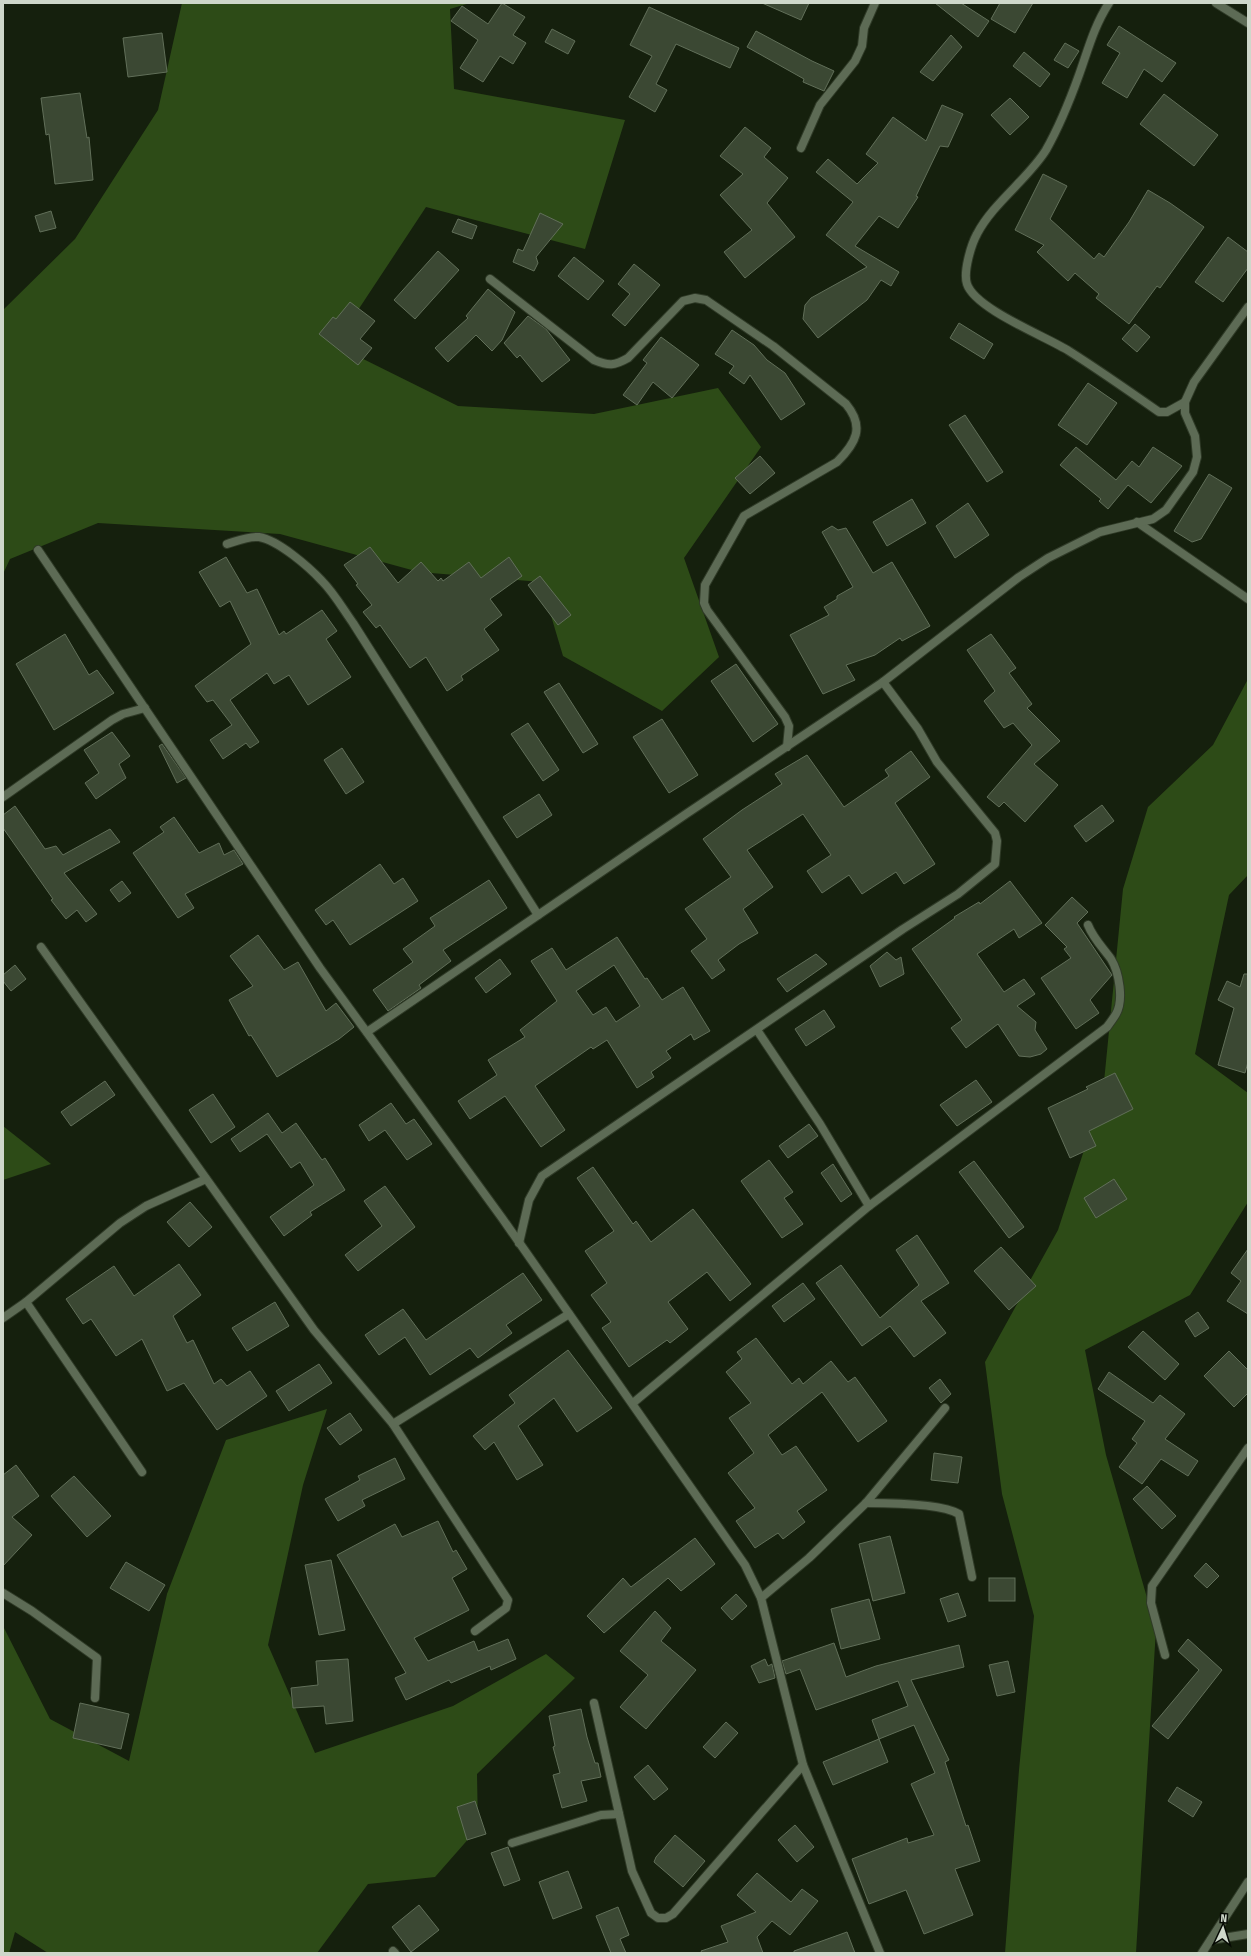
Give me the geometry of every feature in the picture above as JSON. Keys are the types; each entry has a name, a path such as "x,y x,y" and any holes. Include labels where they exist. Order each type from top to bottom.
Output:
{"street":[{"path":"801,148 820,106 855,61 862,46 864,28 876,3"},
{"path":"1109,3 1096,27 1080,75 1045,151 995,209 977,234 970,253 966,271 967,284 976,298 1009,320 1067,350 1159,412 1167,412 1186,402"},
{"path":"1216,3 1248,24"},
{"path":"490,279 594,360 606,365 618,364 628,358 683,301 695,298 706,300 773,346 846,404 854,414 856,435 847,452 838,462 744,516 705,585 704,603 707,610 785,717 789,726 787,747"},
{"path":"367,1032 883,682 1019,577 1048,558 1100,532 1153,519 1166,510 1193,472 1197,457 1195,436 1185,413 1186,402 1194,382 1248,308"},
{"path":"1137,522 1248,599"},
{"path":"227,544 246,538 259,537 267,539 284,548 322,580 353,623 538,915"},
{"path":"38,550 320,968 633,1403 745,1565 761,1598 803,1765 880,1953"},
{"path":"519,1243 530,1200 542,1176 903,929 958,894 995,864 997,841 994,833 937,762 918,729 883,682"},
{"path":"3,797 112,720 123,714 145,708"},
{"path":"633,1403 869,1206 1107,1027 1117,1013 1120,995 1112,961 1092,934 1088,925"},
{"path":"41,947 314,1330 393,1424 508,1600 506,1608 475,1631"},
{"path":"757,1030 820,1124 869,1206"},
{"path":"3,1318 26,1302 120,1223 146,1206 206,1179"},
{"path":"26,1302 142,1472"},
{"path":"393,1424 569,1314"},
{"path":"761,1598 809,1558 866,1503 945,1408"},
{"path":"1165,1655 1151,1603 1152,1586 1248,1448"},
{"path":"866,1503 893,1503 943,1508 952,1510 959,1514 972,1577"},
{"path":"3,1593 32,1611 96,1658 95,1698"},
{"path":"594,1703 632,1871 651,1913 658,1918 666,1918 674,1914 803,1765"},
{"path":"512,1843 601,1815 619,1814"},
{"path":"1202,1953 1248,1882"},
{"path":"1211,1940 1248,1934"}],"green space":[{"path":"182,3 470,3 450,9 454,89 625,120 585,249 426,207 335,345 458,406 594,414 718,388 761,447 684,558 719,657 662,711 563,656 541,582 419,572 280,534 98,523 10,559 3,574 3,310 75,239 158,110"},
{"path":"1248,679 1248,875 1229,895 1195,1054 1248,1093 1248,1202 1190,1295 1085,1350 1106,1455 1156,1629 1136,1953 1005,1953 1019,1770 1034,1616 1002,1494 985,1362 1058,1230 1103,1092 1123,889 1148,807 1213,745"},
{"path":"3,1126 51,1164 3,1180"},
{"path":"327,1409 303,1485 268,1645 315,1753 453,1706 546,1654 575,1678 477,1774 478,1828 435,1877 368,1884 317,1953 48,1953 15,1932 9,1953 3,1953 3,1626 50,1719 129,1761 167,1594 226,1440"}],"building":[{"path":"502,3 525,17 513,35 526,43 513,64 500,56 483,82 460,68 478,40 451,21 462,6 488,24"},
{"path":"762,3 809,3 801,20"},
{"path":"935,3 961,3 989,21 978,37"},
{"path":"1000,3 1033,3 1015,33 991,19"},
{"path":"649,7 739,48 730,68 676,44 656,84 667,90 655,112 629,97 652,56 630,45"},
{"path":"1119,26 1176,63 1162,82 1144,69 1127,98 1102,83 1120,53 1107,45"},
{"path":"552,29 575,41 568,54 545,42"},
{"path":"756,31 834,71 824,91 803,82 804,79 747,47"},
{"path":"162,33 167,72 128,77 123,38"},
{"path":"951,35 962,47 933,81 920,72"},
{"path":"1065,43 1079,51 1068,68 1054,60"},
{"path":"1024,52 1050,74 1040,87 1013,66"},
{"path":"80,93 87,138 89,137 93,180 55,184 49,134 46,135 41,98"},
{"path":"1164,94 1218,135 1194,166 1140,124"},
{"path":"1010,98 1029,117 1010,135 991,115"},
{"path":"942,105 963,114 948,147 940,146 916,196 918,197 898,228 879,216 855,246 899,272 891,286 881,280 867,300 818,338 803,319 805,305 811,298 867,267 826,235 853,202 816,172 828,159 857,184 878,163 866,154 893,117 926,141"},
{"path":"745,127 771,148 764,157 788,178 767,203 795,237 745,278 724,252 752,230 720,195 743,174 720,156"},
{"path":"1043,174 1067,186 1050,219 1094,259 1099,253 1104,257 1129,222 1148,190 1170,203 1204,227 1160,288 1157,286 1129,324 1096,298 1099,294 1075,273 1068,281 1037,252 1044,245 1015,230"},
{"path":"51,211 56,228 40,232 35,216"},
{"path":"540,213 563,224 536,257 538,263 534,271 513,262 518,249 523,251"},
{"path":"458,219 477,226 472,239 452,232"},
{"path":"1228,237 1248,252 1248,268 1223,302 1195,282"},
{"path":"438,251 459,270 415,319 394,300"},
{"path":"574,257 604,281 588,300 558,276"},
{"path":"634,264 660,285 625,326 612,315 630,294 618,284"},
{"path":"488,289 515,312 502,340 492,351 476,335 448,362 435,348 468,318 466,316"},
{"path":"350,302 375,321 360,339 372,348 358,365 319,334 333,317 336,319"},
{"path":"528,316 546,329 570,360 542,382 520,355 517,358 504,343"},
{"path":"959,323 993,344 984,359 950,338"},
{"path":"1135,324 1150,337 1137,352 1122,339"},
{"path":"732,330 754,345 767,360 785,373 805,404 781,420 750,375 744,384 729,373 734,366 715,354"},
{"path":"661,337 699,365 672,398 653,382 637,405 623,395 647,363 643,360"},
{"path":"1088,383 1117,403 1087,445 1058,425"},
{"path":"965,415 1003,472 987,482 949,425"},
{"path":"1076,447 1116,480 1132,461 1139,467 1153,447 1182,466 1151,503 1128,485 1108,509 1099,501 1101,499 1060,465"},
{"path":"760,456 775,473 750,494 735,478"},
{"path":"1209,474 1232,488 1201,539 1192,542 1174,531"},
{"path":"912,499 926,523 887,546 873,522"},
{"path":"968,503 989,535 955,558 936,526"},
{"path":"832,526 838,530 846,528 873,573 892,562 930,626 902,641 900,638 875,655 846,665 855,680 823,694 790,635 829,615 824,607 837,599 837,596 853,587 822,532"},
{"path":"370,547 398,583 421,562 438,581 441,578 443,581 469,562 481,578 509,557 522,576 490,599 502,615 484,629 499,650 461,676 463,680 447,691 426,657 410,668 380,625 376,628 363,612 372,605 356,585 358,584 344,565"},
{"path":"226,557 247,593 257,589 279,635 284,631 286,634 322,610 337,631 326,639 351,677 308,705 289,675 274,684 267,673 230,700 259,742 250,748 246,743 223,759 210,740 232,725 213,700 207,702 195,686 251,644 230,601 220,607 199,572"},
{"path":"540,576 571,615 558,625 528,585"},
{"path":"65,634 89,675 97,670 114,693 54,730 16,664"},
{"path":"991,634 1016,668 1009,673 1032,704 1027,708 1060,741 1034,764 1058,785 1025,822 1004,802 999,807 987,797 1032,745 1013,723 1004,728 984,701 995,691 967,650"},
{"path":"736,664 778,724 753,742 711,681"},
{"path":"559,683 598,744 583,753 544,692"},
{"path":"662,719 698,775 669,793 633,737"},
{"path":"528,723 559,770 543,781 511,734"},
{"path":"112,732 130,756 119,764 126,778 96,799 85,783 99,773 84,750"},
{"path":"162,744 186,778 177,783 159,746"},
{"path":"342,748 364,782 346,794 324,760"},
{"path":"911,751 930,777 895,803 935,864 904,884 896,872 862,894 849,875 822,893 807,871 831,855 803,814 747,850 773,887 743,909 758,933 739,944 718,960 725,970 712,979 691,951 707,939 685,909 731,877 703,839 742,810 782,784 775,774 807,755 844,807 889,776 885,770"},
{"path":"539,794 552,815 517,838 503,817"},
{"path":"1102,805 1114,821 1086,842 1074,826"},
{"path":"15,806 45,849 56,846 63,855 110,829 120,842 64,873 97,914 86,922 77,910 66,919 51,900 53,899 3,828 3,815"},
{"path":"174,817 199,853 219,843 224,855 234,850 243,864 185,894 194,908 178,918 133,853 164,832 160,827"},
{"path":"380,864 394,884 403,878 418,901 350,945 333,920 326,925 315,910"},
{"path":"489,880 507,908 443,950 451,961 419,985 421,988 388,1011 373,990 413,962 403,949 435,926 430,918"},
{"path":"122,881 131,893 119,902 110,890"},
{"path":"1010,881 1042,923 1019,938 1014,929 977,954 1004,992 1024,979 1035,994 1017,1006 1036,1022 1035,1030 1047,1049 1041,1054 1030,1057 1019,1056 998,1024 966,1048 951,1028 962,1020 912,949 955,918 954,917 979,902 980,904"},
{"path":"1072,897 1088,912 1077,923 1112,975 1090,1000 1099,1013 1076,1029 1041,978 1071,958 1064,949 1067,947 1045,925"},
{"path":"258,935 284,970 298,962 326,1011 336,1003 354,1027 339,1039 277,1077 251,1035 249,1036 229,1000 253,986 230,956"},
{"path":"617,937 645,979 647,978 662,1000 683,987 710,1031 694,1040 691,1034 666,1051 671,1058 651,1072 654,1077 637,1088 607,1040 593,1049 591,1047 535,1086 565,1130 541,1147 505,1096 470,1119 458,1101 497,1075 488,1060 525,1037 520,1030 557,1001 531,961 552,948 566,970","holes":["614,965 640,1006 616,1022 606,1007 593,1015 576,991"]},
{"path":"887,952 896,960 901,957 904,974 880,987 870,966"},
{"path":"816,954 827,964 787,992 777,979"},
{"path":"500,959 511,974 486,993 475,978"},
{"path":"15,965 26,979 11,991 3,981 3,975"},
{"path":"1244,974 1248,974 1248,1062 1245,1073 1218,1065 1234,1008 1218,1000 1227,981 1240,987"},
{"path":"824,1010 835,1027 806,1046 795,1029"},
{"path":"1115,1073 1133,1109 1089,1131 1096,1146 1070,1158 1048,1108 1088,1089 1086,1087"},
{"path":"976,1080 992,1102 957,1126 940,1105"},
{"path":"105,1081 115,1095 71,1126 61,1112"},
{"path":"213,1094 235,1127 211,1143 189,1110"},
{"path":"391,1103 406,1124 414,1119 432,1144 407,1160 385,1130 369,1141 359,1125"},
{"path":"268,1113 282,1133 296,1123 322,1160 325,1158 345,1190 310,1212 312,1215 284,1236 270,1217 314,1185 300,1162 291,1168 267,1134 240,1152 231,1139"},
{"path":"809,1124 818,1136 788,1158 779,1146"},
{"path":"769,1160 793,1192 784,1198 803,1224 782,1238 741,1181"},
{"path":"974,1161 1024,1227 1009,1238 959,1172"},
{"path":"833,1164 852,1194 841,1202 821,1173"},
{"path":"593,1167 633,1224 636,1221 651,1242 693,1209 751,1284 730,1301 707,1272 668,1302 688,1329 670,1343 667,1340 629,1367 602,1328 611,1322 591,1295 607,1283 585,1251 614,1231 577,1178"},
{"path":"1114,1179 1127,1199 1096,1218 1084,1198"},
{"path":"385,1186 415,1227 358,1271 345,1255 382,1226 364,1201"},
{"path":"190,1202 212,1227 189,1247 167,1222"},
{"path":"917,1235 949,1283 921,1301 946,1333 914,1357 890,1326 862,1346 816,1283 841,1265 880,1318 919,1285 896,1250"},
{"path":"1001,1247 1036,1286 1009,1310 974,1271"},
{"path":"1248,1249 1248,1314 1227,1301 1241,1281 1231,1273"},
{"path":"179,1264 201,1295 173,1316 187,1343 193,1340 214,1384 221,1379 227,1386 250,1371 267,1396 217,1430 184,1383 167,1391 142,1339 116,1356 91,1319 83,1324 66,1299 114,1266 134,1296"},
{"path":"523,1273 542,1300 506,1325 512,1333 478,1358 470,1348 430,1375 405,1337 379,1355 365,1335 403,1309 426,1340"},
{"path":"803,1283 815,1299 784,1322 772,1306"},
{"path":"275,1302 289,1326 247,1351 232,1328"},
{"path":"1198,1312 1209,1328 1195,1337 1185,1321"},
{"path":"1143,1331 1179,1364 1165,1380 1128,1347"},
{"path":"756,1338 792,1384 799,1378 803,1384 831,1361 848,1382 855,1377 887,1421 858,1442 822,1392 768,1435 782,1455 796,1446 827,1490 797,1511 805,1522 783,1539 778,1533 755,1548 736,1521 755,1508 728,1473 754,1453 729,1418 751,1403 726,1372 742,1359 737,1352"},
{"path":"568,1350 612,1408 577,1432 554,1398 518,1426 543,1465 517,1480 494,1442 485,1450 473,1436 515,1403 509,1395"},
{"path":"1229,1351 1248,1370 1248,1393 1234,1407 1204,1376"},
{"path":"319,1364 332,1383 289,1411 276,1391"},
{"path":"1109,1372 1153,1403 1160,1395 1185,1414 1165,1439 1198,1461 1188,1476 1161,1459 1142,1484 1119,1467 1137,1443 1132,1439 1145,1421 1098,1389"},
{"path":"940,1379 951,1394 941,1403 929,1388"},
{"path":"350,1413 362,1430 340,1445 327,1428"},
{"path":"934,1453 962,1457 958,1483 931,1480"},
{"path":"395,1458 405,1479 362,1500 365,1506 338,1521 325,1499 360,1480 358,1476"},
{"path":"16,1465 39,1496 12,1517 32,1535 3,1566 3,1475"},
{"path":"74,1476 111,1516 87,1537 51,1496"},
{"path":"1147,1486 1176,1516 1162,1529 1133,1499"},
{"path":"438,1521 453,1552 456,1550 467,1569 452,1578 469,1610 414,1638 428,1661 474,1641 478,1651 508,1639 516,1659 491,1670 490,1666 451,1683 449,1680 406,1700 395,1678 406,1673 337,1555 395,1524 402,1537"},
{"path":"890,1536 905,1593 873,1601 859,1544"},
{"path":"695,1538 715,1564 681,1591 668,1578 604,1633 587,1616 623,1578 631,1587"},
{"path":"331,1560 345,1630 319,1635 305,1565"},
{"path":"126,1562 165,1585 149,1611 110,1588"},
{"path":"1206,1563 1219,1576 1207,1588 1194,1576"},
{"path":"989,1578 1015,1578 1015,1601 989,1601"},
{"path":"958,1593 966,1616 948,1622 940,1599"},
{"path":"736,1594 747,1606 732,1620 721,1608"},
{"path":"869,1599 880,1639 841,1649 831,1609"},
{"path":"655,1611 671,1628 661,1641 696,1670 646,1729 620,1707 648,1675 620,1651"},
{"path":"1188,1639 1222,1670 1168,1739 1152,1726 1199,1670 1178,1651"},
{"path":"834,1643 846,1677 876,1666 959,1645 964,1667 911,1680 949,1760 945,1762 966,1826 968,1825 980,1861 955,1869 973,1915 924,1934 906,1890 869,1904 852,1859 907,1838 908,1843 934,1835 911,1784 935,1773 914,1725 879,1739 872,1720 908,1706 898,1681 816,1710 800,1669 786,1674 782,1661"},
{"path":"348,1659 353,1721 326,1724 324,1706 293,1708 291,1688 318,1685 316,1661"},
{"path":"765,1659 768,1666 772,1664 775,1678 759,1683 751,1666"},
{"path":"1008,1661 1015,1692 997,1696 989,1665"},
{"path":"80,1703 129,1714 121,1749 73,1738"},
{"path":"581,1709 587,1737 595,1763 598,1763 601,1777 581,1781 587,1801 562,1808 553,1775 560,1773 553,1747 555,1746 549,1716"},
{"path":"726,1722 738,1733 715,1758 703,1747"},
{"path":"879,1739 888,1762 833,1785 823,1762"},
{"path":"648,1765 668,1789 654,1800 634,1777"},
{"path":"1177,1787 1202,1802 1193,1817 1168,1801"},
{"path":"475,1801 486,1834 467,1840 457,1807"},
{"path":"795,1825 814,1847 797,1862 778,1840"},
{"path":"675,1835 705,1861 683,1887 654,1862 656,1857"},
{"path":"508,1847 520,1880 504,1886 491,1853"},
{"path":"568,1871 582,1908 553,1919 539,1882"},
{"path":"757,1873 791,1902 802,1889 818,1901 790,1935 772,1921 757,1937 763,1953 702,1953 701,1951 728,1942 721,1926 756,1912 737,1895"},
{"path":"419,1905 439,1930 411,1952 392,1927"},
{"path":"618,1907 629,1935 620,1939 626,1953 611,1953 596,1916"},
{"path":"847,1932 855,1953 794,1953 794,1951"}]}
